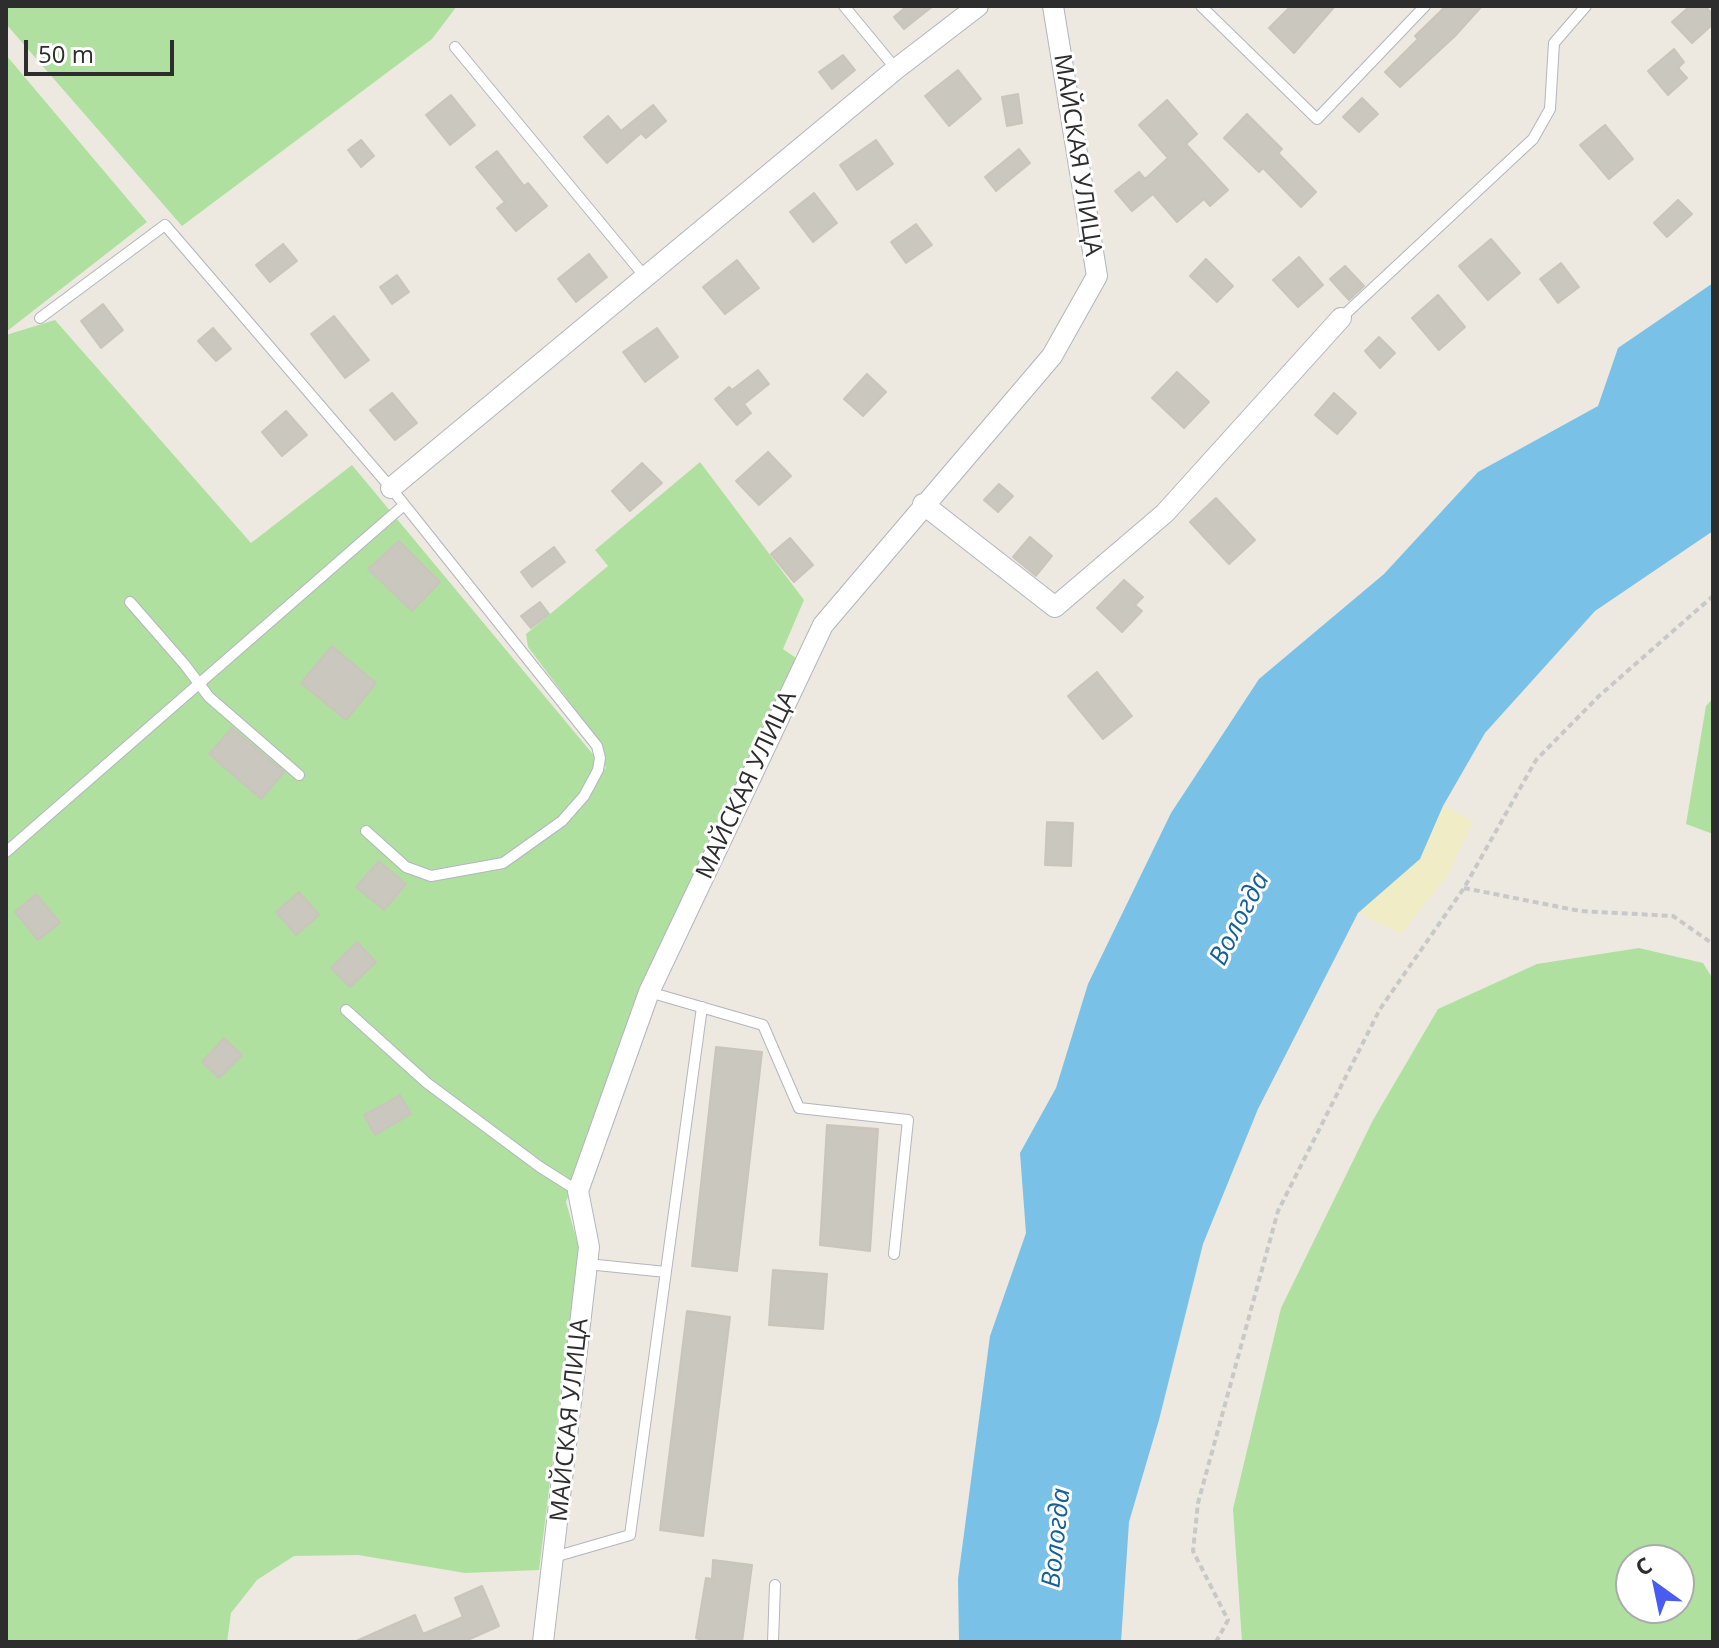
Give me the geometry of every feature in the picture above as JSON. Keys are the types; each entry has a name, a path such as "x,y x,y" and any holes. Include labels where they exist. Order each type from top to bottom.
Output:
{"street":[{"path":"391,488 896,69 978,6"},
{"name":"МАЙСКАЯ УЛИЦА","path":"543,1642 589,1247 578,1191 649,992 823,625 1052,356 1097,276 1053,6"},
{"path":"923,504 1055,607 1165,513 1341,318"}],"lane":[{"path":"844,6 896,69"},
{"path":"1201,6 1317,119 1425,6"},
{"path":"1341,318 1533,139 1550,109 1554,43 1586,6"},
{"path":"455,47 646,278"},
{"path":"40,318 165,225 391,488 597,746 600,758 598,770 584,796 562,821 503,863 431,876 406,867 366,831"},
{"path":"6,852 404,505"},
{"path":"130,602 209,697 299,775"},
{"path":"649,992 763,1025 799,1108 908,1120 894,1254"},
{"path":"554,1557 630,1535 702,1007"},
{"path":"346,1010 427,1083 540,1167 578,1191"},
{"path":"587,1264 666,1272"},
{"path":"773,1642 775,1585"}],"path":[{"path":"1216,1642 1228,1620 1193,1551 1198,1503 1278,1211 1380,1009 1464,888 1536,760 1599,696 1713,596"},
{"path":"1464,888 1580,911 1673,916 1713,944"}],"green space":[{"path":"6,6 457,6 432,39 182,226 6,24"},
{"path":"6,55 147,222 6,332"},
{"path":"55,320 251,543 352,465 606,770 601,744 528,647 526,634 608,566 595,550 700,462 804,600 783,649 799,660 643,989 566,1202 579,1248 539,1570 465,1573 358,1555 294,1556 257,1580 231,1613 227,1642 6,1642 6,335"},
{"path":"1713,698 1713,834 1686,824 1706,706"},
{"path":"1639,948 1703,963 1713,979 1713,1642 1242,1642 1233,1509 1281,1308 1373,1120 1438,1009 1537,964"}],"sand":[{"path":"1443,806 1473,821 1447,876 1401,934 1358,912 1420,859"}],"water":[{"name":"Вологда","path":"1713,283 1713,531 1595,611 1485,733 1443,806 1420,859 1358,913 1258,1109 1203,1244 1159,1420 1129,1522 1121,1642 959,1642 958,1579 990,1336 1026,1233 1020,1153 1056,1088 1088,984 1171,813 1259,679 1384,574 1478,472 1598,406 1618,348"}],"building":[{"path":"907,6 933,6 904,29 894,17"},
{"path":"1291,6 1335,6 1294,53 1269,28"},
{"path":"1446,6 1482,6 1400,87 1385,72 1418,39 1415,36"},
{"path":"1690,6 1705,6 1713,15 1713,24 1692,43 1672,22"},
{"path":"1674,49 1684,62 1678,68 1687,78 1668,95 1648,71"},
{"path":"843,55 855,70 832,89 819,72"},
{"path":"958,70 981,99 949,126 925,96"},
{"path":"1018,94 1022,123 1007,126 1002,97"},
{"path":"451,95 475,125 450,145 426,115"},
{"path":"1362,98 1378,114 1359,132 1343,117"},
{"path":"1167,100 1197,134 1186,144 1228,190 1210,206 1204,199 1177,222 1153,194 1132,211 1115,191 1139,172 1145,179 1168,158 1139,125"},
{"path":"653,105 666,121 646,138 641,133 607,163 584,137 608,116 621,131"},
{"path":"1247,114 1282,149 1278,153 1316,192 1301,207 1263,168 1259,172 1224,138"},
{"path":"1605,125 1633,159 1609,179 1580,145"},
{"path":"361,140 374,156 361,167 348,150"},
{"path":"876,140 893,164 857,190 840,165"},
{"path":"1019,149 1030,163 996,191 985,177"},
{"path":"497,151 524,186 528,183 547,206 516,231 497,208 505,202 476,167"},
{"path":"814,193 837,223 813,242 790,212"},
{"path":"1678,200 1692,214 1667,237 1654,223"},
{"path":"916,224 932,245 906,263 891,242"},
{"path":"1491,239 1520,273 1488,300 1459,266"},
{"path":"283,244 297,261 270,282 256,265"},
{"path":"589,254 607,277 576,302 558,279"},
{"path":"1299,257 1323,285 1298,307 1273,280"},
{"path":"1206,259 1233,286 1217,302 1190,276"},
{"path":"737,260 759,288 725,314 703,287"},
{"path":"1561,263 1579,287 1558,303 1540,279"},
{"path":"1345,266 1364,286 1349,300 1330,279"},
{"path":"397,275 409,292 392,304 380,287"},
{"path":"1438,295 1465,327 1439,350 1412,318"},
{"path":"103,304 123,330 101,348 81,321"},
{"path":"334,316 369,360 345,378 311,334"},
{"path":"213,328 231,349 216,361 198,341"},
{"path":"657,328 678,357 645,382 623,352"},
{"path":"1379,337 1395,353 1380,368 1365,351"},
{"path":"758,370 769,384 744,404 751,413 737,425 715,399"},
{"path":"1177,372 1209,402 1184,428 1152,398"},
{"path":"867,374 886,392 863,416 844,399"},
{"path":"392,393 417,423 395,440 370,410"},
{"path":"1334,393 1356,413 1337,434 1315,415"},
{"path":"286,411 307,435 282,456 262,432"},
{"path":"768,452 791,476 759,505 736,481"},
{"path":"642,463 662,483 630,511 612,491"},
{"path":"999,484 1013,496 998,512 984,500"},
{"path":"1216,498 1255,540 1229,564 1190,522"},
{"path":"1030,537 1052,556 1036,576 1013,557"},
{"path":"790,538 813,565 794,582 771,554"},
{"path":"399,541 440,582 412,611 368,569"},
{"path":"554,547 565,562 532,587 521,572"},
{"path":"1124,580 1143,597 1135,605 1142,611 1122,632 1097,608"},
{"path":"540,602 549,614 531,628 521,616"},
{"path":"332,646 376,683 346,720 301,683"},
{"path":"1097,672 1132,716 1103,739 1068,696"},
{"path":"232,728 284,772 261,799 209,754"},
{"path":"1047,822 1073,823 1071,866 1045,865"},
{"path":"379,861 406,884 384,910 356,887"},
{"path":"299,892 319,915 296,935 276,912"},
{"path":"36,894 60,923 38,940 15,912"},
{"path":"357,942 376,962 350,987 331,968"},
{"path":"224,1038 242,1055 219,1078 202,1062"},
{"path":"716,1047 762,1052 737,1271 692,1266"},
{"path":"400,1095 411,1114 375,1135 364,1115"},
{"path":"827,1125 878,1129 870,1251 820,1245"},
{"path":"773,1270 827,1274 823,1329 769,1325"},
{"path":"687,1311 730,1317 703,1536 660,1530"},
{"path":"713,1560 752,1565 742,1642 701,1642 696,1638 706,1578 712,1579"},
{"path":"482,1586 499,1626 463,1642 354,1642 415,1615 423,1634 463,1617 455,1598"}]}
